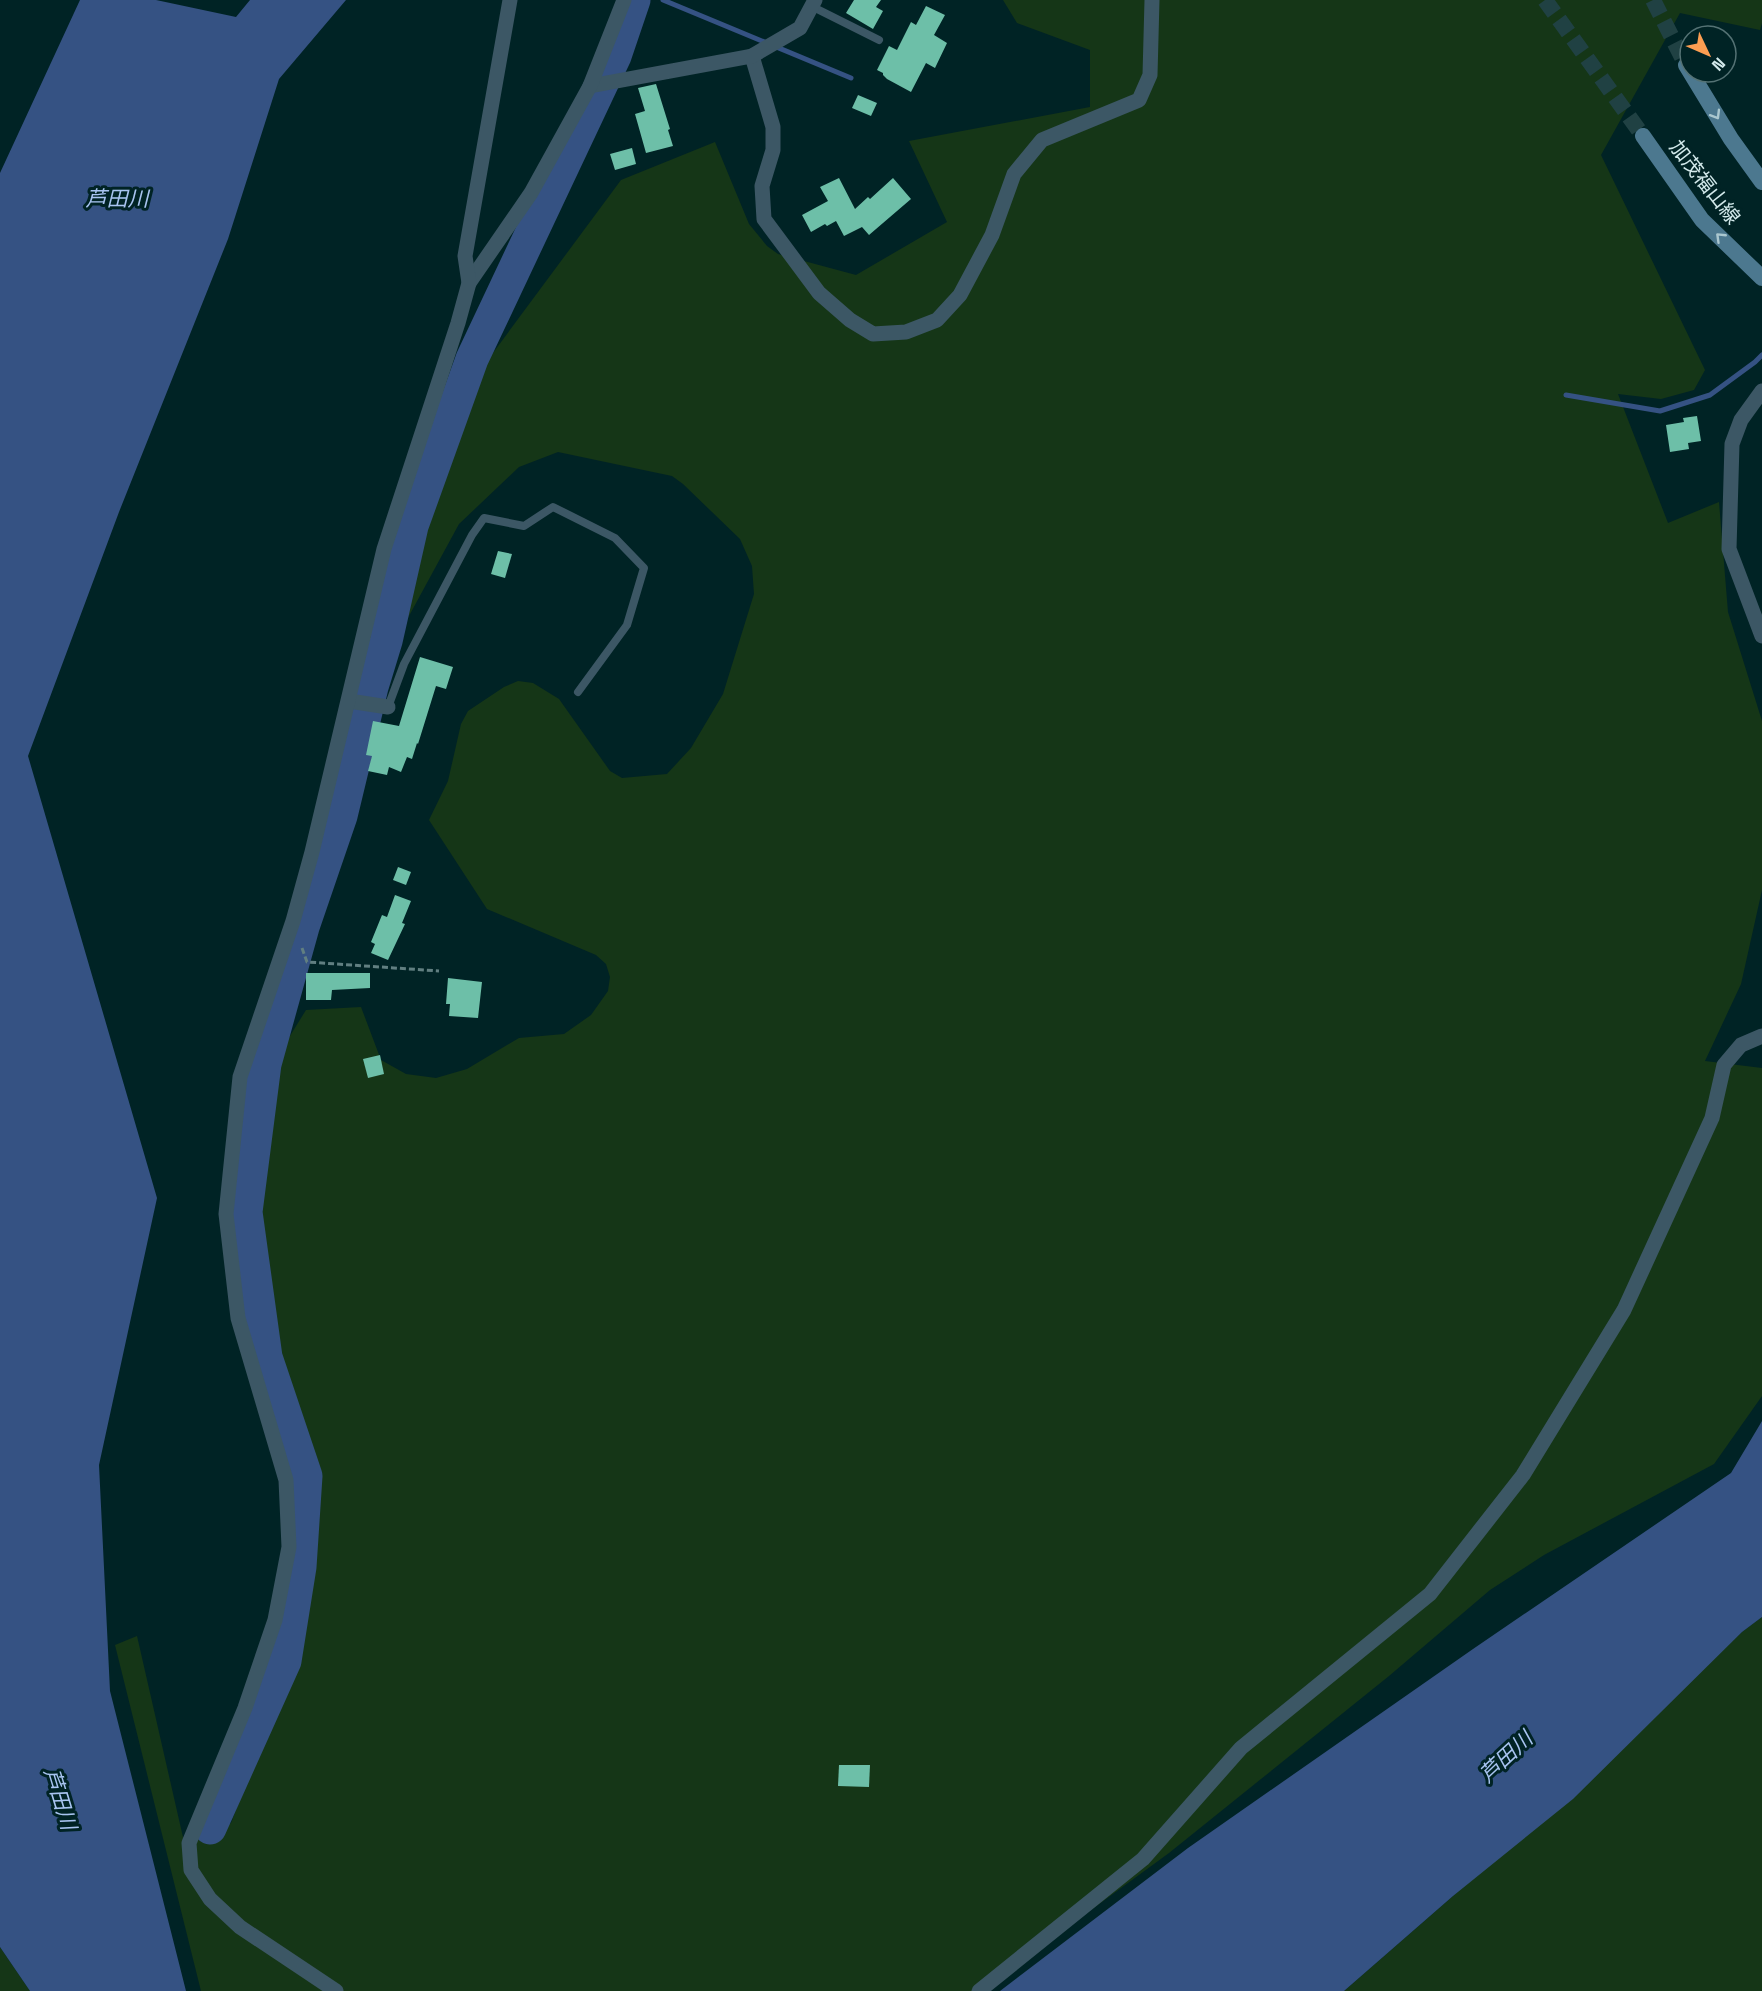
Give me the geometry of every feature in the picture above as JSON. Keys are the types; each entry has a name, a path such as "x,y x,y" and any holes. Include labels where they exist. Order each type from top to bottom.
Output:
{"main road":[{"path":"1698,84 1731,139 1762,183"},
{"name":"加茂福山線","path":"1643,136 1702,219 1762,278"}],"street":[{"path":"469,283 465,256 510,0"},
{"path":"336,1991 240,1927 210,1899 191,1870 189,1843 245,1708 276,1620 289,1546 286,1480 238,1318 226,1214 240,1077 293,921 312,852 384,549 430,413 469,283 531,193 590,86 624,0"},
{"path":"758,53 773,127 773,150 762,186 764,219 819,293 850,320 873,334 906,332 937,320 960,295 992,235 1014,174 1042,140 1139,100 1150,75 1152,0"},
{"path":"590,86 758,53 800,28 814,3"},
{"path":"1762,391 1741,420 1731,444 1729,549 1762,636"},
{"path":"349,701 388,707"},
{"path":"979,1991 1143,1859 1240,1748 1430,1594 1524,1475 1624,1310 1712,1118 1724,1065 1741,1045 1762,1036"}],"lane":[{"path":"814,3 879,40"},
{"path":"388,707 404,664 472,535 484,518 524,526 553,507 615,538 644,568 627,625 578,692"}],"path":[{"path":"293,921 307,962 440,971"}],"green space":[{"path":"1003,0 1762,0 1760,30 1680,13 1601,155 1705,370 1694,390 1661,399 1618,394 1668,523 1719,502 1728,612 1762,721 1762,890 1741,984 1705,1061 1762,1068 1762,1396 1714,1464 1544,1555 1490,1590 1389,1676 1169,1853 980,1991 201,1991 115,1645 137,1636 185,1846 231,1823 291,1664 312,1487 263,1308 252,1231 285,1044 306,1010 361,1007 381,1060 406,1074 436,1078 467,1069 519,1038 564,1034 591,1015 608,991 610,977 606,964 596,955 487,909 429,820 448,781 461,724 468,711 504,687 518,681 533,683 559,699 610,771 622,778 667,774 691,748 723,694 754,594 752,566 740,539 672,476 558,452 519,467 459,524 391,649 367,641 484,365 621,180 715,142 749,224 767,246 778,254 856,275 947,222 909,141 1090,107 1090,50 1017,23"},
{"path":"1762,1617 1762,1991 1344,1991 1453,1896 1742,1632"},
{"path":"0,1947 30,1991 0,1991"}],"water":[{"name":"芦田川","path":"80,0 156,0 236,17 250,0 346,0 279,79 228,239 119,512 28,756 157,1198 99,1465 110,1691 186,1991 30,1991 0,1947 0,173"},
{"name":"芦田川","path":"1762,1421 1762,1617 1742,1632 1573,1799 1453,1896 1344,1991 1000,1991 1188,1848 1731,1473"}],"building":[{"path":"854,0 881,0 876,7 883,11 873,29 846,13"},
{"path":"926,6 945,15 934,35 947,43 935,68 926,63 911,92 887,79 877,70 889,46 897,50 911,22 916,25"},
{"path":"656,84 673,146 646,153 635,114 645,111 638,88"},
{"path":"858,95 877,103 871,116 852,108"},
{"path":"632,148 636,164 615,170 610,154"},
{"path":"839,178 855,209 893,178 911,199 869,235 862,227 844,236 836,221 811,232 802,215 828,201 820,187"},
{"path":"1697,416 1701,441 1688,443 1689,449 1670,452 1666,425 1684,422 1683,418"},
{"path":"498,551 512,554 505,578 491,574"},
{"path":"420,657 453,667 446,689 436,686 412,759 407,757 401,772 389,767 387,775 368,771 372,756 366,755 373,721 399,726"},
{"path":"398,867 411,872 406,885 393,880"},
{"path":"395,895 411,901 402,923 405,924 388,960 371,953 375,944 371,942 382,915 387,917"},
{"path":"306,973 370,973 370,988 332,990 331,1000 306,1000"},
{"path":"448,978 482,982 478,1018 449,1016 450,1004 446,1004"},
{"path":"380,1055 384,1074 368,1078 363,1059"},
{"path":"839,1765 870,1765 869,1787 838,1786"}],"waterway":[{"path":"210,1828 285,1661 300,1567 306,1476 266,1357 246,1212 265,1064 303,927 341,816 372,687 386,641 412,526 472,359 615,56 634,0"},
{"path":"663,0 851,78"},
{"path":"1566,395 1660,411 1710,395 1762,355"}],"tunnel":[{"path":"1545,0 1643,136"},
{"path":"1653,0 1678,49"}]}
